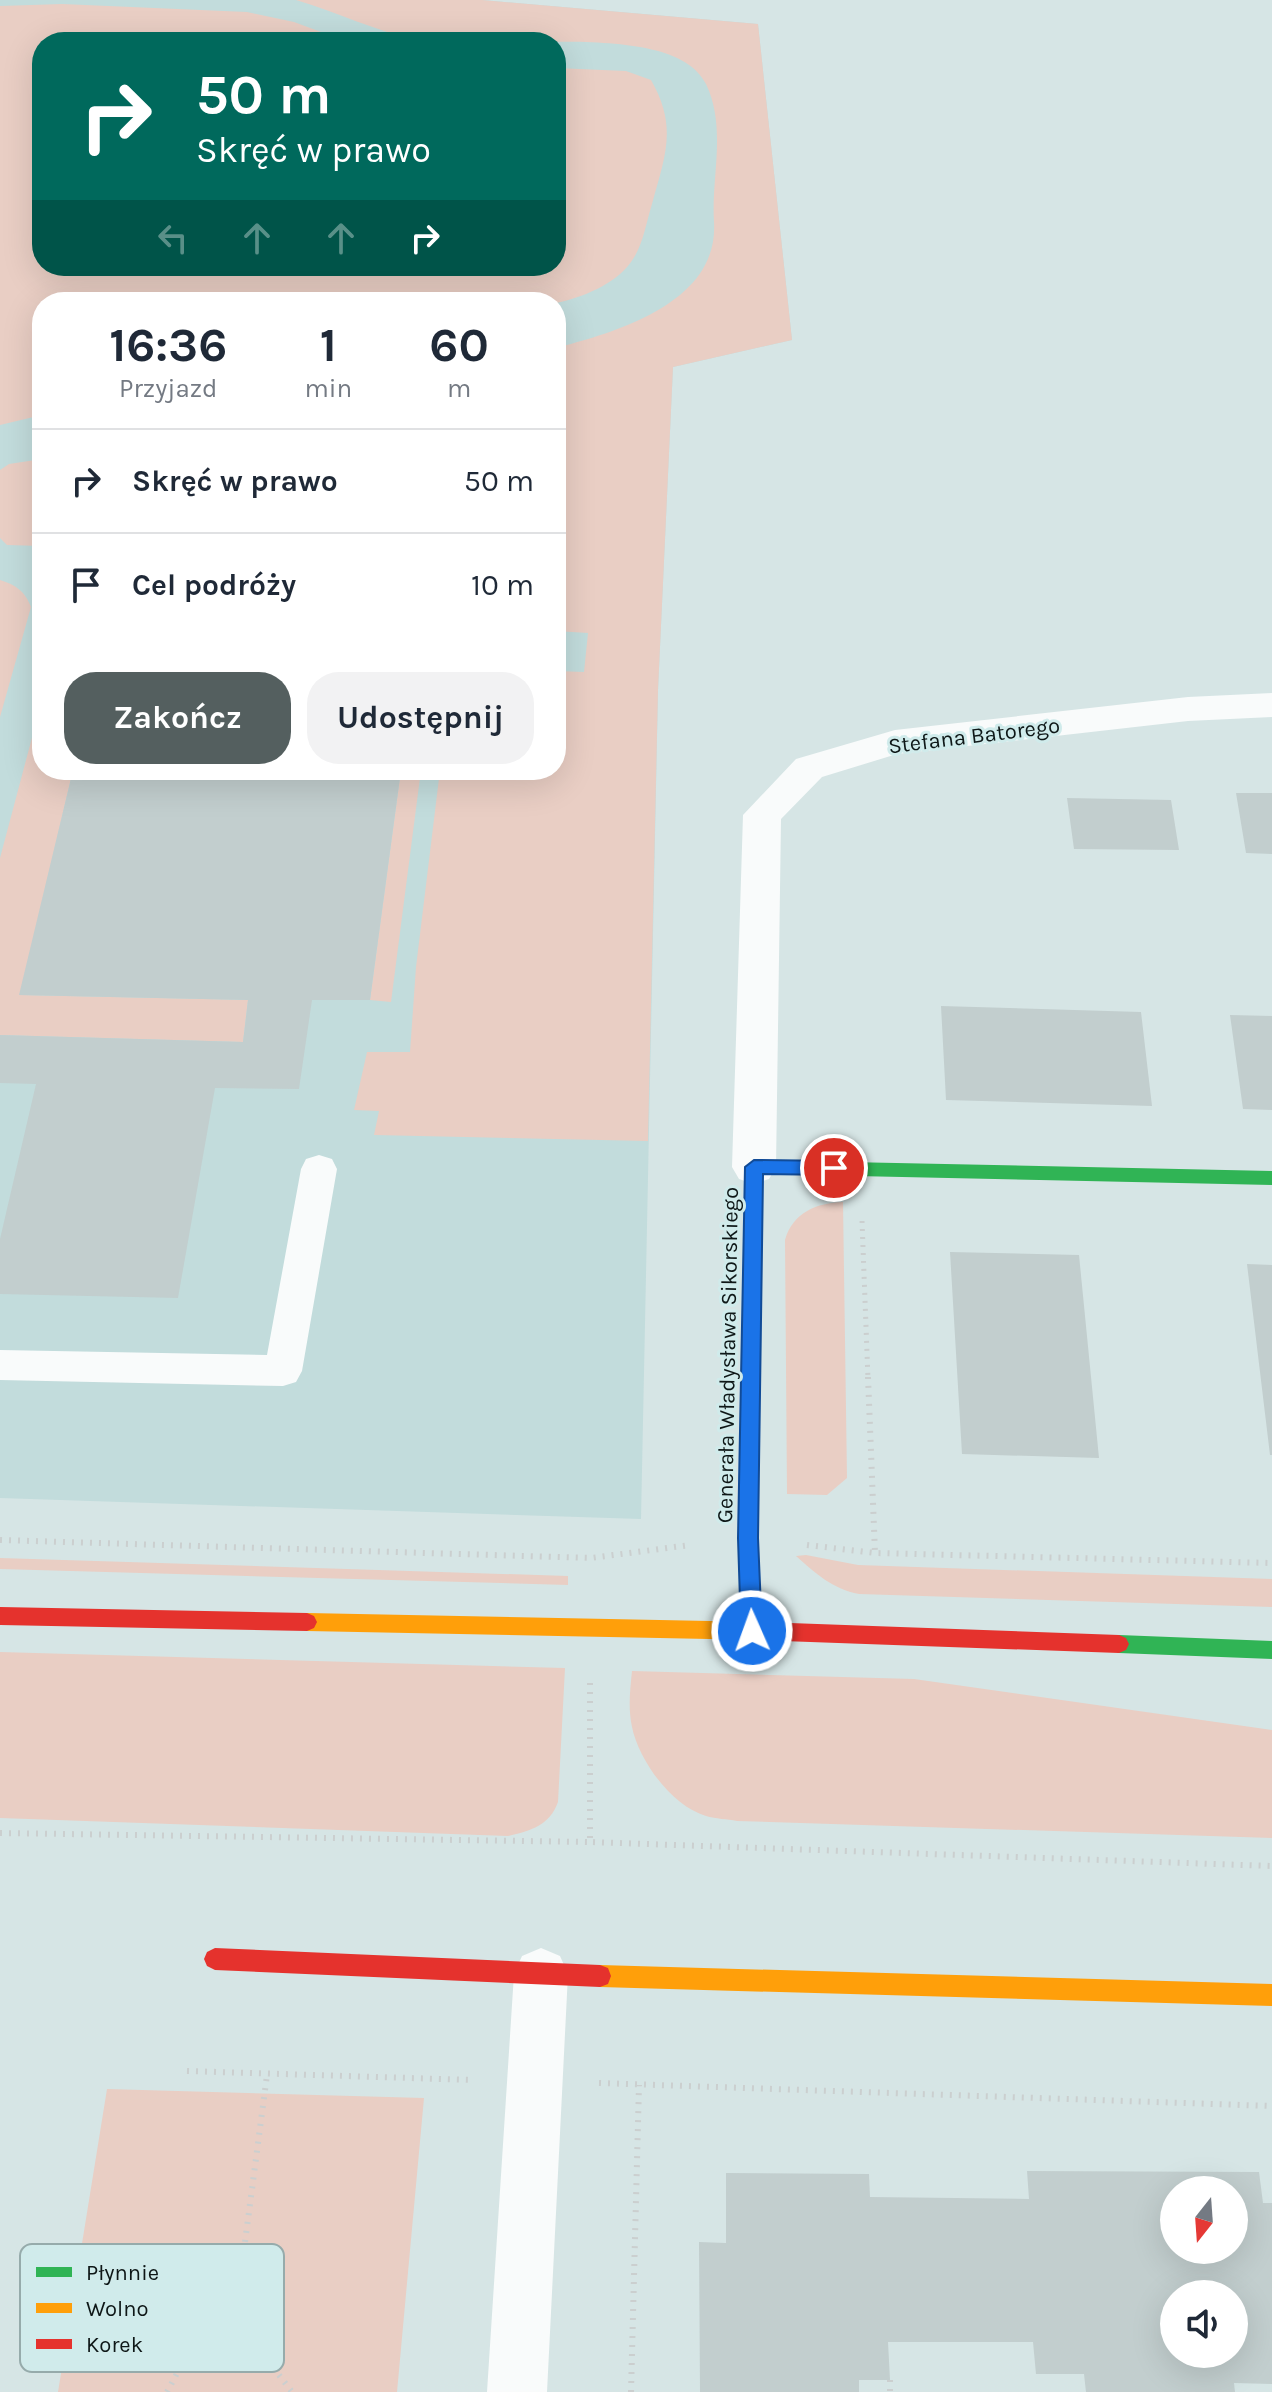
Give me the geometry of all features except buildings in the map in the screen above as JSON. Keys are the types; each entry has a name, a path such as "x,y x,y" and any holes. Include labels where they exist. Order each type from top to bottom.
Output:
{"street":[{"name":"Stefana Batorego","path":"754,1167 762,815 809,768 895,742 1188,709 1272,705"},
{"name":"Generała Władysława Sikorskiego","path":"752,1631 748,1538 754,1167 1272,1178"},
{"path":"0,1616 752,1631 1272,1650"},
{"path":"215,1959 541,1974 1272,1995"},
{"path":"517,2392 541,1974"}],"lane":[{"path":"0,1365 283,1371 319,1169"}],"path":[{"path":"862,1215 875,1553"},
{"path":"0,1540 591,1558 748,1538 875,1553 1272,1563"},
{"path":"590,1842 591,1558"},
{"path":"0,1833 590,1842 1272,1866"},
{"path":"187,2071 1272,2106"},
{"path":"245,2244 267,2075"},
{"path":"631,2392 639,2085"},
{"path":"167,2392 178,2372"},
{"path":"277,2372 292,2392"},
{"path":"890,2380 890,2392"}],"shaded area":[{"path":"0,0 482,0 758,24 792,340 673,367 658,690 641,1519 0,1498"},
{"path":"296,0 482,0 758,24 792,340 673,367 658,690 648,1141 374,1135 379,1111 354,1110 367,1052 410,1052 416,967 439,780 566,780 566,671 584,672 588,633 566,632 566,345 607,333 659,309 682,293 700,274 711,250 714,222 717,135 712,101 706,84 687,63 656,50 617,44 566,42 566,32 386,32"},
{"path":"62,4 247,12 294,22 321,32 32,32 32,276 566,276 566,68 626,71 651,80 667,127 665,156 644,234 631,262 616,277 587,294 566,300 566,292 32,292 32,417 0,425 0,6"},
{"path":"32,461 32,546 7,545 0,538 0,470 9,464"},
{"path":"0,580 19,589 31,607 0,717"},
{"path":"32,738 32,780 71,780 20,995 248,1000 243,1042 0,1035 0,858"},
{"path":"400,780 420,780 391,1002 370,1000"},
{"path":"843,1202 847,1478 827,1495 787,1494 785,1240 794,1222 807,1211 824,1204"},
{"path":"806,1555 858,1565 1272,1579 1272,1607 859,1594 833,1585 796,1556"},
{"path":"0,1558 568,1576 568,1585 0,1569"},
{"path":"0,1652 565,1668 558,1802 545,1822 508,1836 0,1818"},
{"path":"632,1671 914,1679 1272,1730 1272,1838 737,1821 710,1817 693,1811 669,1792 642,1754 631,1720"},
{"path":"107,2089 424,2098 397,2392 58,2392 61,2372 284,2372 284,2244 82,2244"}],"traffic: fast":[{"path":"753,1252 754,1167 1272,1178"},
{"path":"1119,1644 1272,1650"}],"traffic: slow":[{"path":"307,1622 760,1631"},
{"path":"600,1976 1272,1995"}],"traffic: jam":[{"path":"752,1631 748,1538 753,1252"},
{"path":"0,1616 307,1622"},
{"path":"760,1631 1119,1644"},
{"path":"215,1959 600,1976"}],"route":[{"path":"752,1631 748,1538 754,1167 834,1168"}]}
